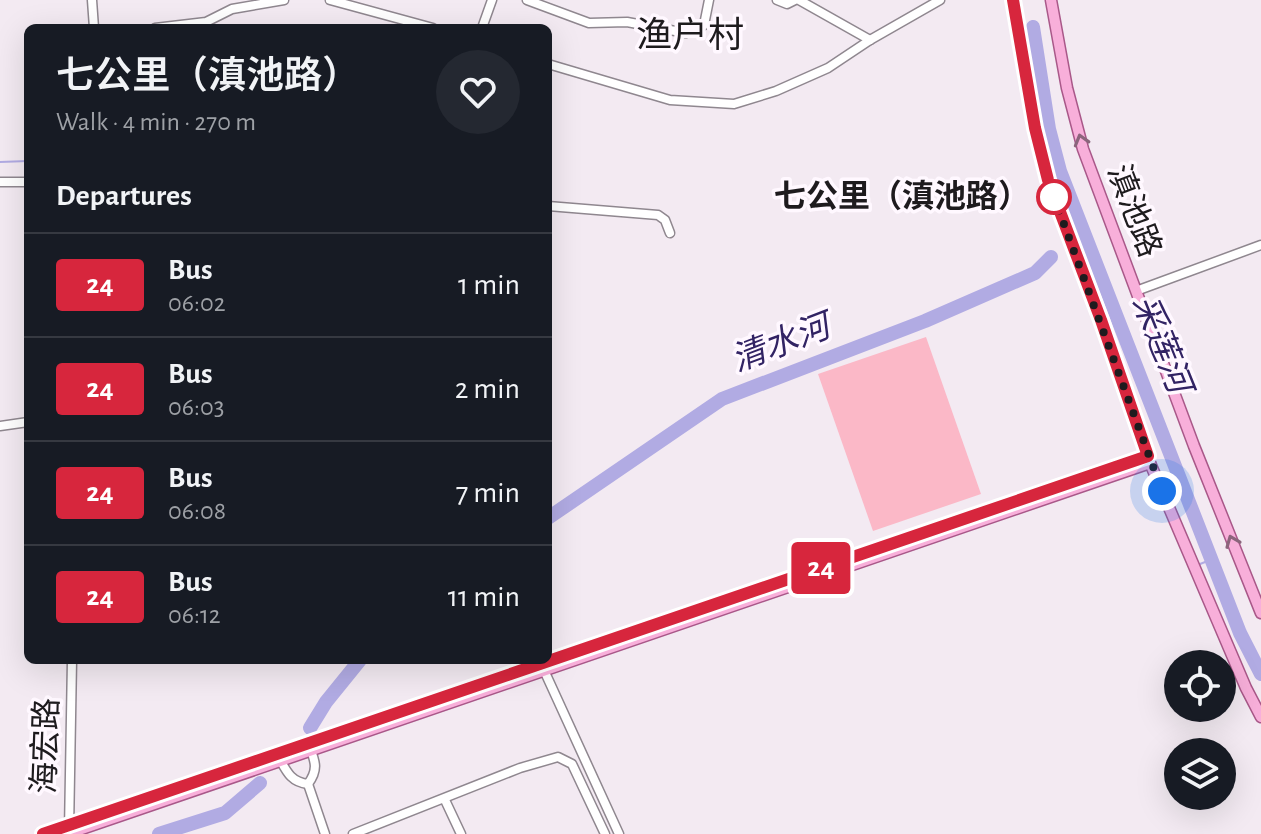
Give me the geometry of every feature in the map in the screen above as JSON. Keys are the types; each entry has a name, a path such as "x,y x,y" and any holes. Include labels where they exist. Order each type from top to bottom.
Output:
{"main road":[{"path":"1013,0 1035,128 1048,180 1149,460 1261,717"},
{"name":"滇池路","path":"1051,0 1067,88 1083,149 1261,613"},
{"path":"552,664 1149,460"},
{"path":"44,834 69,832 552,664"}],"street":[{"path":"92,0 94,24"},
{"path":"189,24 206,22 232,9 284,0"},
{"path":"330,0 418,24"},
{"path":"483,24 492,0"},
{"path":"527,0 589,23 627,22 686,33 704,25 709,0"},
{"path":"777,0 787,4 797,0 870,40"},
{"path":"552,65 670,100 734,104 776,91 828,68 940,0"},
{"path":"0,182 24,182"},
{"path":"552,206 658,215 665,220 670,233"},
{"path":"1136,291 1261,245"},
{"path":"0,426 24,423"},
{"name":"海宏路","path":"69,832 72,664"},
{"path":"543,667 619,834"},
{"path":"308,784 314,775 316,763 310,747"},
{"path":"353,834 520,768 558,757 572,764 605,834"},
{"path":"280,758 291,778 308,784"},
{"path":"308,784 325,834"},
{"path":"445,800 461,834"}],"shaded area":[{"path":"926,337 981,494 873,531 818,374"}],"waterway":[{"name":"采莲河","path":"1033,27 1049,129 1060,171 1240,633 1261,674"},
{"path":"0,162 24,161"},
{"name":"清水河","path":"552,515 722,399 925,321 1035,273 1051,257"},
{"path":"1200,564 1213,559"},
{"name":"清水河","path":"310,728 326,702 357,664"},
{"name":"清水河","path":"159,834 225,813 260,783"}],"bus line":[{"name":"24","path":"552,661 1148,456 1048,180 1035,128 1013,0"},
{"name":"24","path":"43,834 542,664"}],"place":[{"name":"七公里（滇池路）","path":"1054,197"}],"district":[{"name":"渔户村","path":"690,36"}],"route":[{"path":"1054,197 1162,491"}]}
